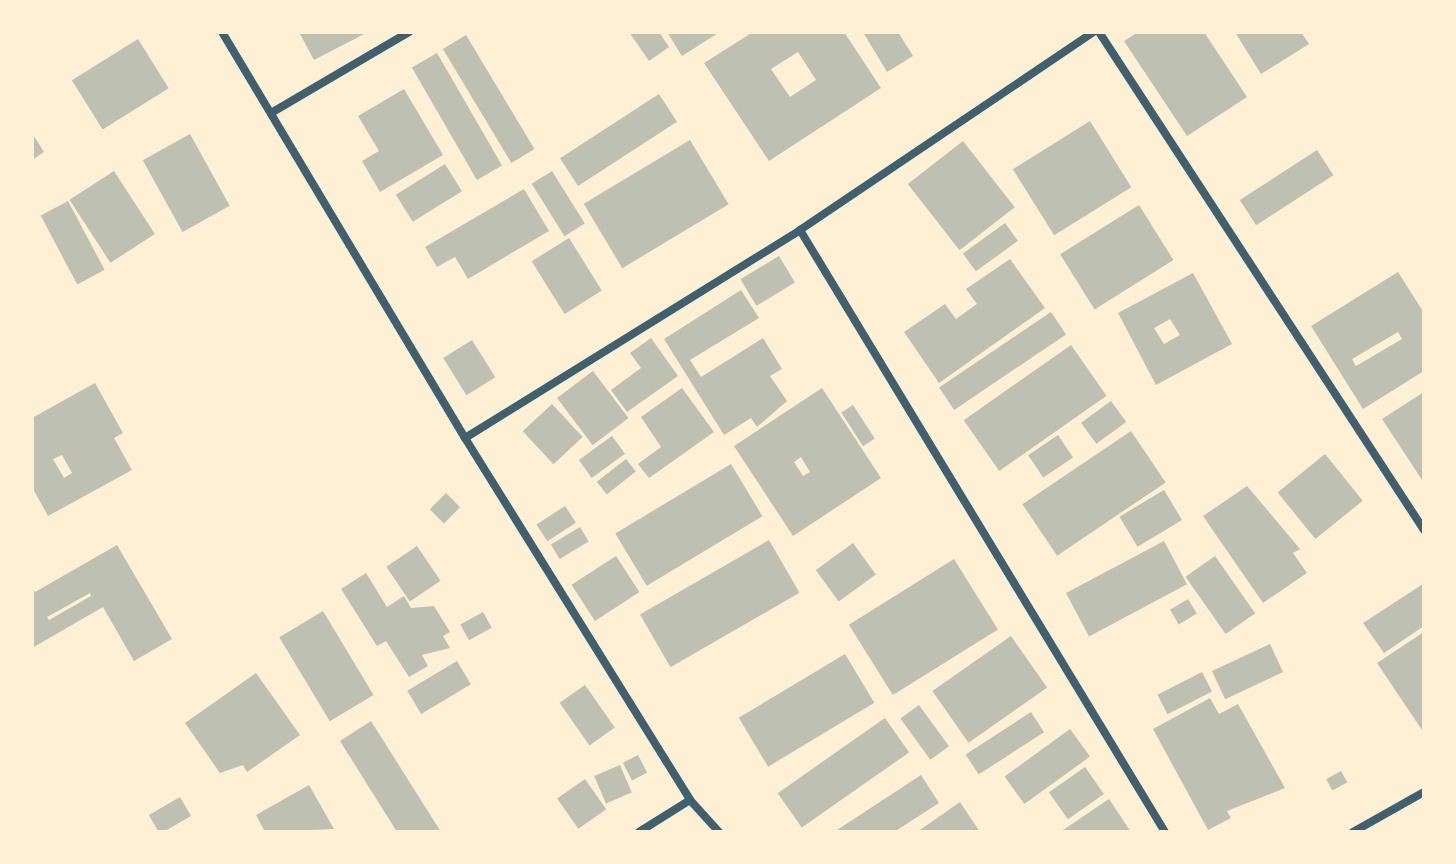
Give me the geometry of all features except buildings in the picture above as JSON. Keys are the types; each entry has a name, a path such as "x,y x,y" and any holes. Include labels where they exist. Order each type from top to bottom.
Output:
{"street":[{"path":"222,32 465,438 690,800 719,832"},
{"path":"271,113 409,32"},
{"path":"465,438 800,230 1096,32 1424,530"},
{"path":"800,230 1165,832"},
{"path":"1353,832 1424,792"},
{"path":"639,832 690,800"}]}
